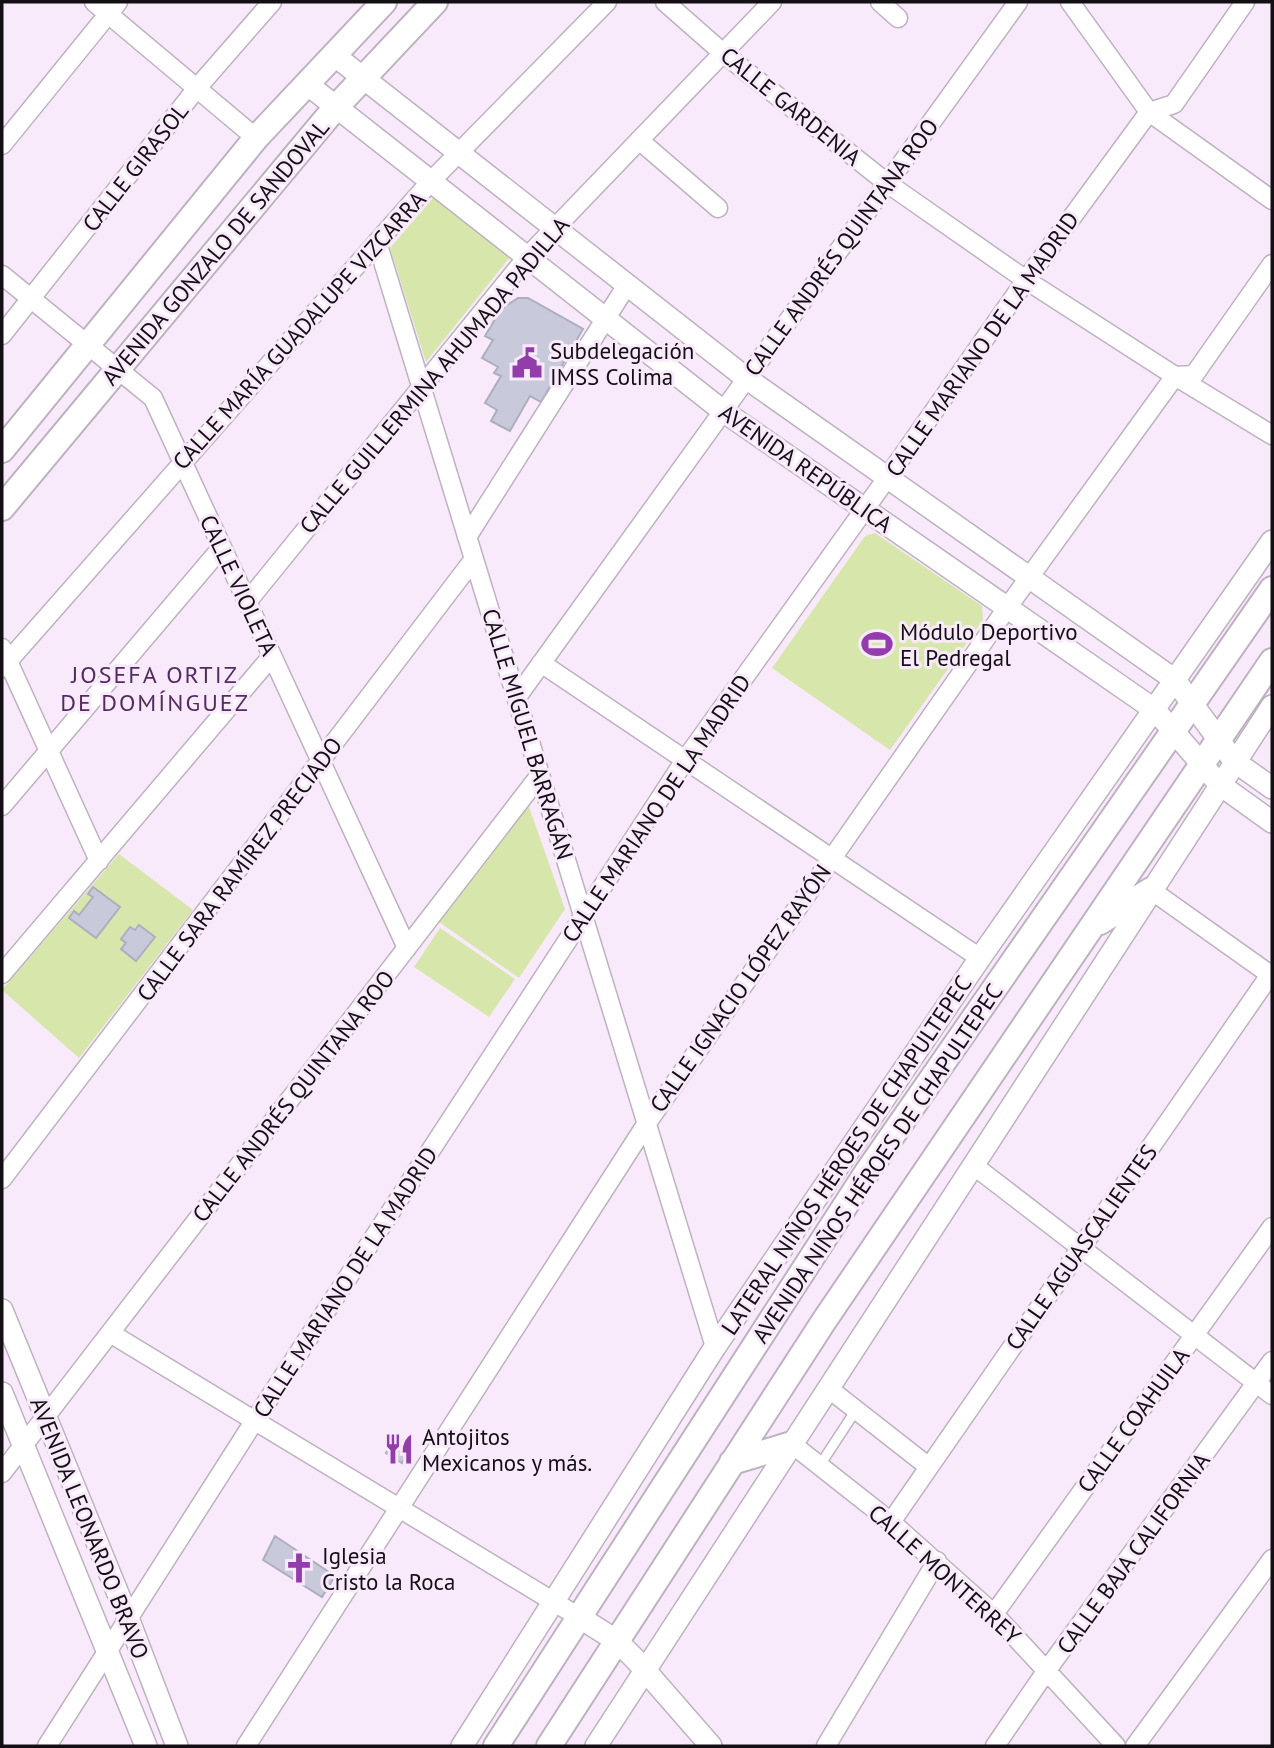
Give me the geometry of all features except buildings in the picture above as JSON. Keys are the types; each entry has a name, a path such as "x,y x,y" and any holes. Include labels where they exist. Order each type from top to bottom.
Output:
{"main road":[{"name":"AVENIDA GONZALO DE SANDOVAL","path":"2,450 256,138 384,2"},
{"name":"AVENIDA GONZALO DE SANDOVAL","path":"2,508 336,107 435,2"},
{"name":"AVENIDA NIÑOS HÉROES DE CHAPULTEPEC","path":"496,1746 866,1172 1272,589"},
{"name":"AVENIDA NIÑOS HÉROES DE CHAPULTEPEC","path":"549,1746 824,1321 1272,661"},
{"path":"1090,928 1151,890"},
{"path":"732,1462 792,1444"}],"street":[{"path":"94,2 113,8 197,88 256,138"},
{"name":"CALLE GIRASOL","path":"2,335 197,88 272,2"},
{"name":"CALLE MARÍA GUADALUPE VIZCARRA","path":"4,659 431,181 607,2"},
{"name":"CALLE GARDENIA","path":"665,2 723,53 887,183 1026,280 1272,435"},
{"name":"CALLE GUILLERMINA AHUMADA PADILLA","path":"247,602 527,257 772,2"},
{"path":"880,2 898,18"},
{"name":"CALLE ANDRÉS QUINTANA ROO","path":"517,697 1018,2"},
{"path":"1070,2 1149,111 1272,200"},
{"name":"CALLE MARIANO DE LA MADRID","path":"47,1746 255,1420 685,760 1149,111 1174,104 1245,2"},
{"path":"2,145 113,8"},
{"name":"AVENIDA REPÚBLICA","path":"334,55 746,378 1175,680 1234,761 1272,788"},
{"name":"AVENIDA REPÚBLICA","path":"307,84 723,411 1155,710 1219,784 1272,822"},
{"path":"639,140 718,208"},
{"name":"CALLE MIGUEL BARRAGÁN","path":"377,242 715,1347"},
{"name":"CALLE IGNACIO LÓPEZ RAYÓN","path":"246,1746 647,1123 1028,577 1175,376 1194,375 1272,264"},
{"name":"CALLE VIOLETA","path":"2,275 153,398 407,948"},
{"path":"467,537 627,285"},
{"name":"LATERAL NIÑOS HÉROES DE CHAPULTEPEC","path":"462,1746 715,1347 980,958 1272,541"},
{"path":"2,806 222,547"},
{"name":"CALLE SARA RAMÍREZ PRECIADO","path":"2,1178 474,559"},
{"path":"2,974 272,656"},
{"path":"4,659 99,861"},
{"path":"541,663 980,958"},
{"path":"596,1746 1272,706"},
{"name":"CALLE ANDRÉS QUINTANA ROO","path":"2,1474 540,775"},
{"path":"1151,890 1272,974"},
{"name":"CALLE AGUASCALIENTES","path":"891,1522 1272,974"},
{"path":"972,1165 1272,1395"},
{"name":"CALLE COAHUILA","path":"994,1614 1272,1227"},
{"name":"AVENIDA LEONARDO BRAVO","path":"2,1310 128,1618 177,1746"},
{"path":"110,1333 617,1641 711,1746"},
{"name":"CALLE BAJA CALIFORNIA","path":"995,1746 1047,1670 1272,1361"},
{"path":"828,1388 929,1467"},
{"name":"AVENIDA LEONARDO BRAVO","path":"2,1393 146,1746"},
{"name":"CALLE MONTERREY","path":"792,1444 891,1522 994,1614 1116,1746"},
{"path":"1135,1746 1272,1559"},
{"path":"826,1746 937,1561"}],"lane":[{"path":"820,1465 856,1409"}],"green space":[{"path":"434,197 510,257 426,362 390,248"},
{"name":"Módulo Deportivo El Pedregal","path":"875,533 982,606 983,620 890,750 772,668 865,536"},
{"path":"528,804 565,909 519,978 439,922"},
{"path":"119,854 193,910 79,1058 2,990"},
{"path":"440,928 515,979 489,1017 414,967"}],"place":[{"name":"Subdelegación IMSS Colima","path":"527,363"},
{"name":"Módulo Deportivo El Pedregal","path":"877,644"},
{"name":"Antojitos Mexicanos y más.","path":"399,1449"},
{"name":"Iglesia Cristo la Roca","path":"299,1568"}],"district":[{"name":"JOSEFA ORTIZ DE DOMÍNGUEZ","path":"155,688"}]}
